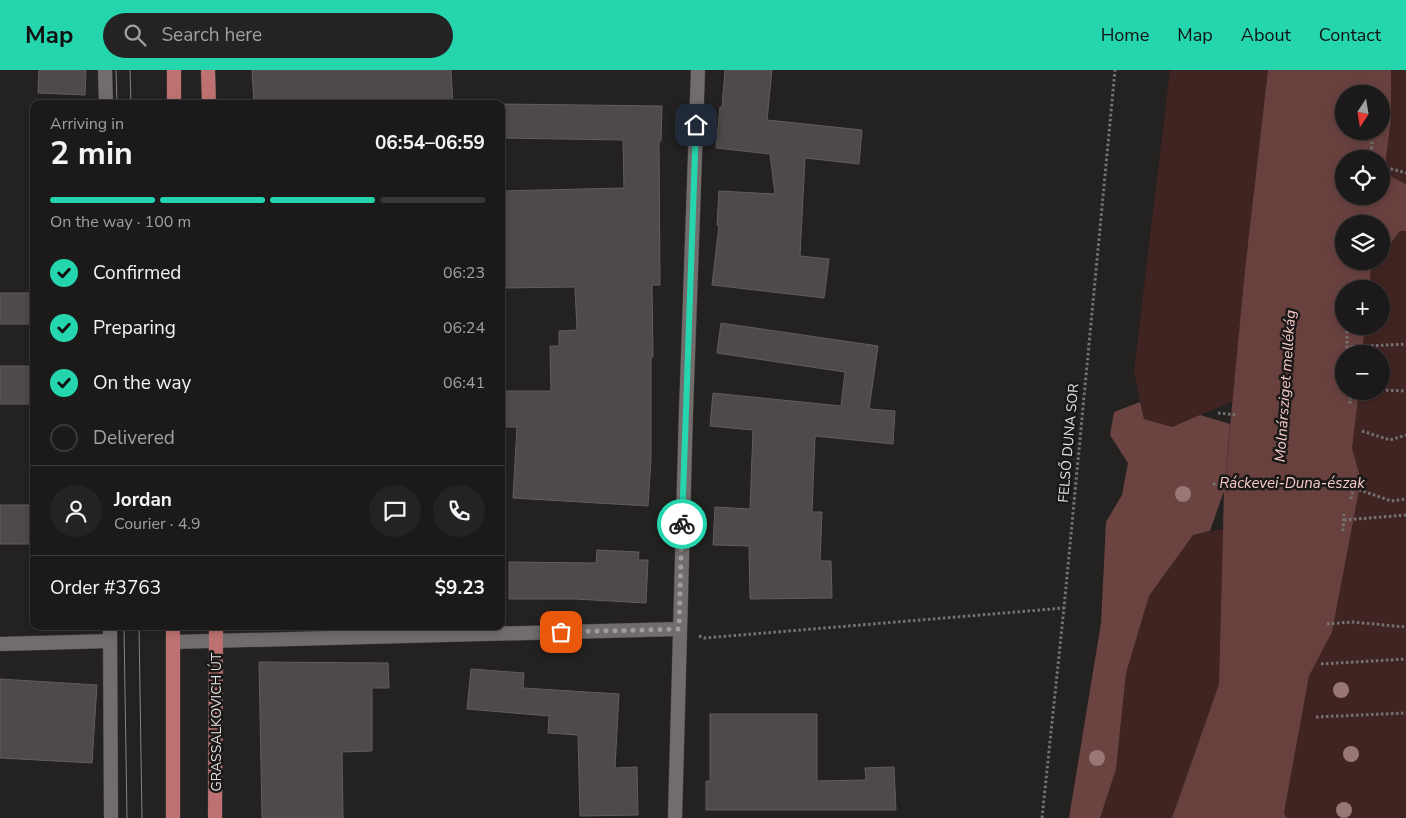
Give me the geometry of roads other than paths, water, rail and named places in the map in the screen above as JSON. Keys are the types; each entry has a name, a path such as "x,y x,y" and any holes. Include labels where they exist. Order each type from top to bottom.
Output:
{"main road":[{"path":"174,70 174,100"},
{"path":"208,70 209,100"},
{"path":"173,630 173,818"},
{"name":"GRASSALKOVICH ÚT","path":"215,818 216,630"}],"street":[{"path":"105,70 106,100"},
{"path":"675,818 689,301 698,70"},
{"path":"173,642 679,629"},
{"path":"110,630 111,818"},
{"path":"0,644 110,641"}],"water":[{"name":"Ráckevei-Duna-észak","path":"1268,70 1391,70 1390,128 1390,85 1335,85 1335,140 1388,140 1387,150 1335,150 1335,205 1390,205 1390,176 1406,184 1406,231 1400,231 1390,244 1390,215 1335,215 1335,270 1371,270 1370,280 1335,280 1335,335 1364,335 1363,345 1335,345 1335,400 1358,400 1352,448 1361,480 1332,632 1309,676 1284,813 1287,818 1172,818 1219,684 1224,491 1245,269"}],"tram line":[{"path":"116,70 117,100"},
{"path":"130,70 131,100"},
{"path":"124,630 127,818"},
{"path":"139,630 142,818"}],"water label":[{"name":"Molnársziget mellékág","path":"1285,386"}]}
